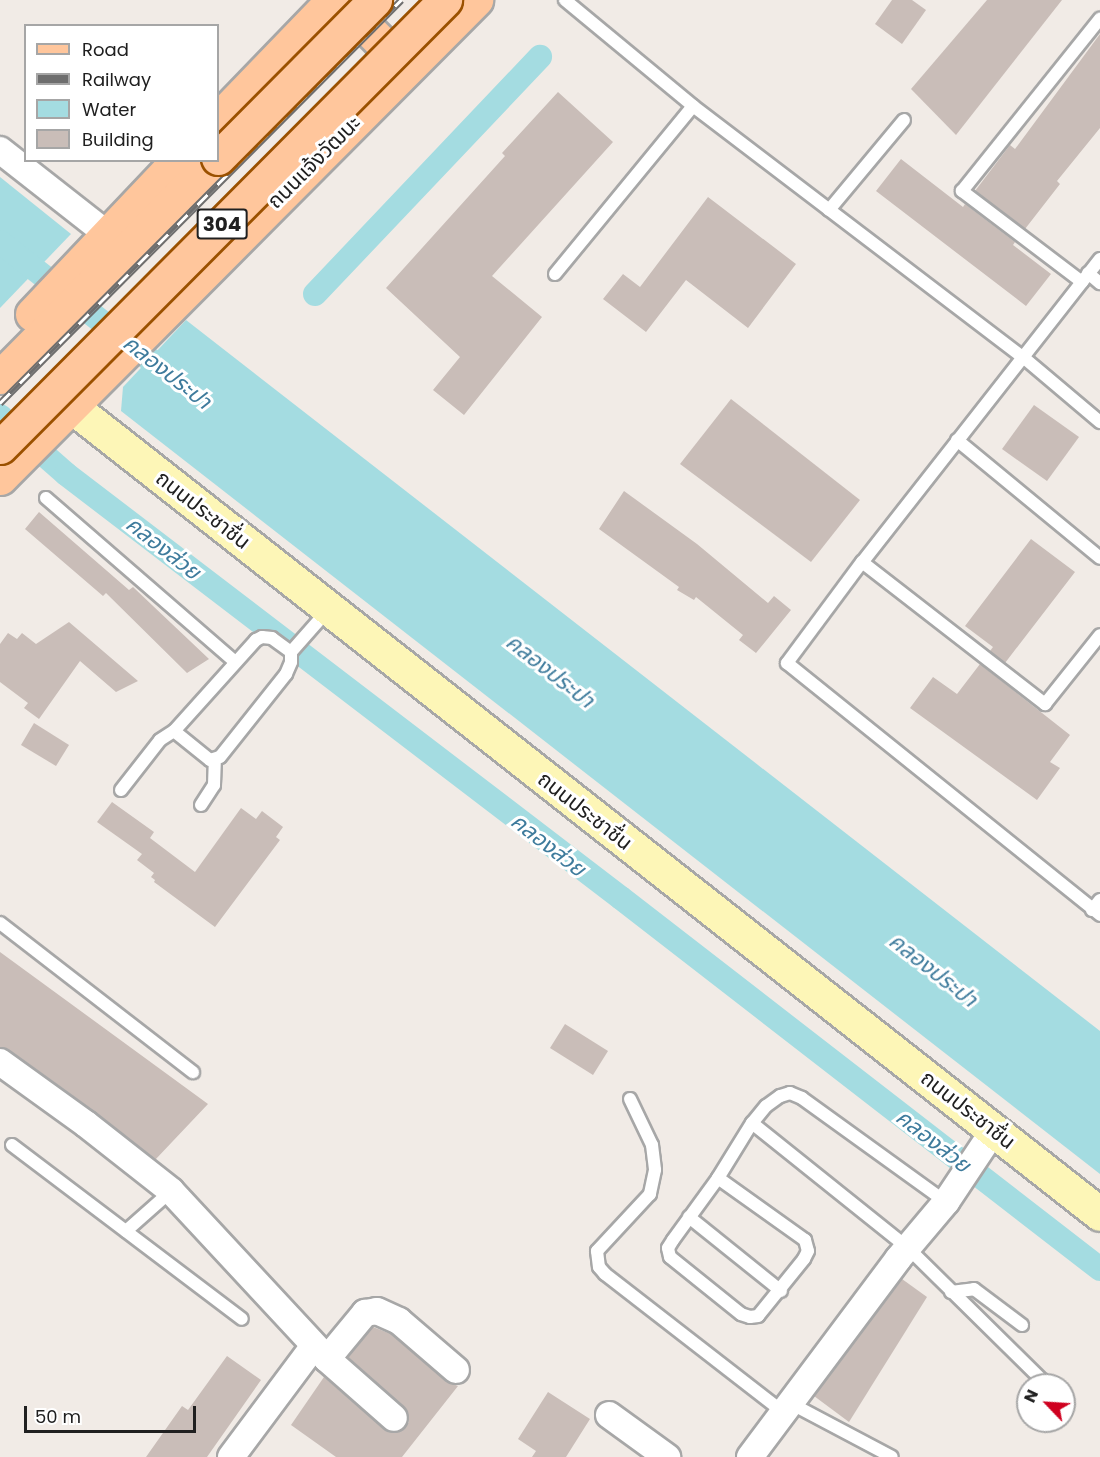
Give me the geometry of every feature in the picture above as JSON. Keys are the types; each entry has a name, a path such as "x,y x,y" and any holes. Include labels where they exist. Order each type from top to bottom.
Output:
{"main road":[{"path":"219,118 333,0"},
{"name":"304","path":"219,157 375,0"},
{"name":"ถนนแจ้งวัฒนะ","path":"7,460 445,0"},
{"name":"ถนนแจ้งวัฒนะ","path":"7,460 45,432 476,0"},
{"path":"307,26 337,12 361,22 381,42 388,65 372,103"},
{"path":"0,348 176,162"},
{"name":"304","path":"0,377 214,162"},
{"name":"ถนนประชาชื่น","path":"71,406 320,618 989,1137 1100,1214"}],"street":[{"path":"0,150 107,234"},
{"path":"0,1062 86,1124 171,1191 320,1353 394,1418"},
{"path":"750,1457 908,1248 946,1202 989,1137"},
{"path":"231,1457 320,1353 365,1313 376,1311 399,1321 456,1370"},
{"path":"609,1415 667,1457"}],"lane":[{"path":"565,0 693,106 1023,357 1100,422"},
{"path":"1100,19 962,191 1085,278 1100,283"},
{"path":"555,274 693,106"},
{"path":"830,210 904,120"},
{"path":"1097,908 788,663 862,562 1100,259"},
{"path":"957,440 1100,558"},
{"path":"46,498 235,662"},
{"path":"862,562 1045,704 1100,634"},
{"path":"201,805 214,785 215,761 286,674 291,662 291,652 320,618"},
{"path":"121,790 160,740 174,730 235,662 262,637 272,638 291,652"},
{"path":"174,730 210,760 215,761"},
{"path":"0,923 194,1072"},
{"path":"718,1178 806,1240 808,1251 781,1291 758,1316 750,1317 741,1314 679,1266 670,1257 668,1248 718,1178 752,1123 766,1106 780,1096 790,1093 796,1095 946,1202"},
{"path":"630,1099 652,1145 655,1170 650,1194 597,1251 599,1267 605,1274 787,1408 892,1457"},
{"path":"752,1123 908,1248 1035,1373"},
{"path":"12,1145 242,1319"},
{"path":"126,1231 171,1191"},
{"path":"689,1217 781,1291"},
{"path":"951,1292 974,1289 1022,1325"}],"water":[{"path":"0,177 71,234 0,308"},
{"path":"186,320 1100,1031 1100,1174 121,411 123,387"}],"building":[{"path":"892,0 912,0 926,10 902,44 875,24"},
{"path":"987,0 1062,0 956,135 911,89"},
{"path":"1100,34 1100,128 1057,181 1060,184 1025,229 975,191 1010,145 1015,149"},
{"path":"558,92 613,142 492,276 542,317 464,415 433,390 460,357 386,288 505,156 502,153"},
{"path":"901,159 963,207 965,204 1015,242 1013,245 1051,274 1026,306 876,191"},
{"path":"708,197 796,264 748,328 686,280 646,332 603,299 623,274 640,287"},
{"path":"731,399 860,500 811,562 680,464"},
{"path":"1034,405 1079,437 1047,481 1002,449"},
{"path":"624,491 697,544 768,603 774,596 791,610 756,653 739,640 743,635 696,597 694,600 677,590 679,587 599,529"},
{"path":"39,512 129,590 133,587 209,659 187,673 106,593 103,596 25,529"},
{"path":"1031,539 1075,572 1005,663 990,651 993,647 965,626"},
{"path":"69,622 138,681 116,692 80,661 39,719 24,708 28,703 0,682 0,644 8,633 17,639 22,633 36,644"},
{"path":"980,664 1070,735 1050,762 1060,768 1037,800 910,708 933,677 957,694"},
{"path":"34,723 69,745 56,766 21,745"},
{"path":"112,802 154,832 150,838 195,872 241,808 256,819 262,811 283,827 276,837 280,840 215,927 154,882 155,880 151,877 154,873 137,860 142,854 97,822"},
{"path":"0,952 208,1104 155,1160 95,1112 9,1050 0,1047"},
{"path":"565,1024 608,1051 593,1075 550,1048"},
{"path":"902,1279 927,1297 849,1422 814,1396"},
{"path":"373,1327 391,1334 446,1381 458,1386 402,1457 336,1457 291,1425 324,1377 385,1430 399,1432 409,1422 404,1407 348,1357"},
{"path":"227,1356 261,1380 207,1457 146,1457 182,1406 188,1410"},
{"path":"548,1392 590,1419 566,1457 532,1457 536,1451 518,1439"}],"waterway":[{"path":"315,294 540,57"},
{"name":"คลองประปา","path":"0,242 175,379"},
{"name":"คลองส่วย","path":"0,416 66,474 621,898 1100,1269"}],"railway":[{"path":"0,403 401,0"}]}
